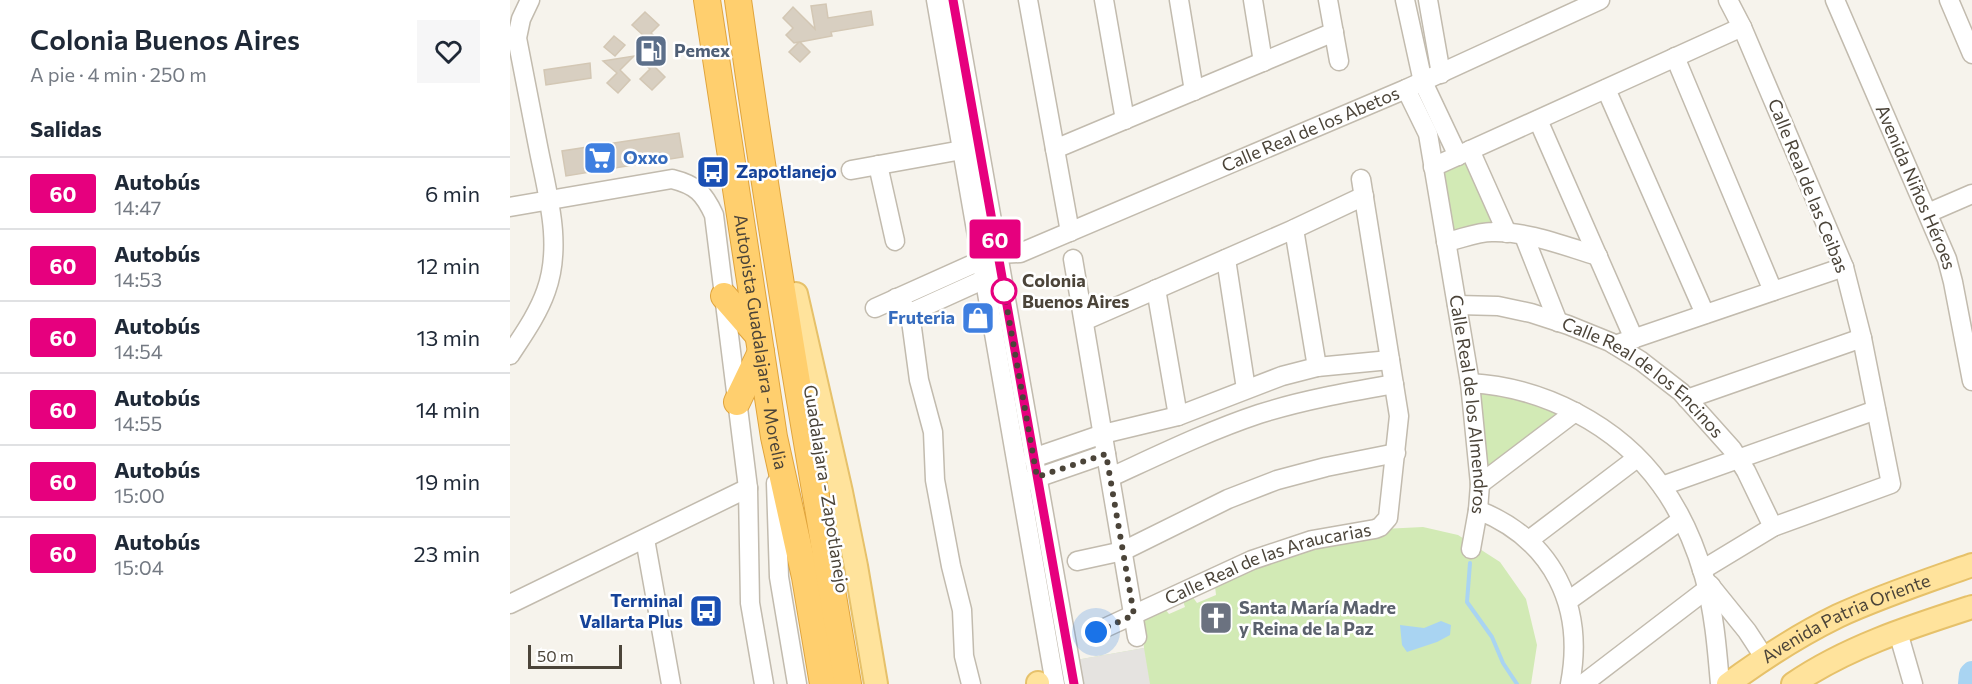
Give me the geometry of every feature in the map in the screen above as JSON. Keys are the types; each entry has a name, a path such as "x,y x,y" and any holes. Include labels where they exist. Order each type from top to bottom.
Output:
{"highway":[{"name":"Autopista Guadalajara - Morelia","path":"707,0 774,437 805,577 823,684"},
{"name":"Autopista Guadalajara - Morelia","path":"738,0 801,414 848,684"},
{"path":"761,163 783,232 796,294"},
{"path":"724,296 759,343 737,402"}],"main road":[{"path":"796,294 841,492 876,684"},
{"name":"Avenida Patria Oriente","path":"1728,684 1764,657 1837,617 1902,589 1972,565"},
{"name":"Avenida Patria Oriente","path":"1793,684 1818,667 1864,644 1972,607"}],"street":[{"path":"510,355 538,309 546,290 554,244 549,201 517,38 521,19 530,0"},
{"path":"936,0 962,150 992,266 1033,458 1029,481 1044,683"},
{"path":"953,0 992,266 1029,481 1074,684"},
{"path":"1028,0 1070,232"},
{"path":"1104,0 1125,120"},
{"path":"1179,0 1194,91"},
{"path":"1253,0 1263,62"},
{"path":"1328,0 1339,61"},
{"path":"1405,0 1414,86 1464,153 1515,234 1558,322"},
{"path":"1428,0 1441,74"},
{"name":"Calle Real de los Abetos","path":"910,313 992,266 1020,253 1414,86 1600,0"},
{"name":"Calle Real de las Ceibas","path":"1728,0 1742,27 1844,267 1862,338 1891,484 1773,527"},
{"name":"Avenida Niños Héroes","path":"1835,0 1950,269 1972,381"},
{"path":"1949,0 1972,54"},
{"path":"1433,167 1742,27"},
{"path":"1055,149 1334,32"},
{"path":"1675,57 1773,291"},
{"name":"Calle Real de los Almendros","path":"1414,86 1428,134 1470,383 1480,484 1478,510 1510,525 1529,540 1558,579 1568,601 1573,625 1573,669 1570,684"},
{"path":"1606,89 1705,314"},
{"path":"1538,120 1634,339"},
{"path":"851,170 962,150"},
{"path":"878,165 895,241"},
{"path":"510,207 672,179 692,185 707,200 714,214 748,488 750,603 764,684"},
{"name":"Calle Real de las Araucarias","path":"1096,632 1261,557 1312,540 1380,527 1388,519 1399,416 1362,188 1294,229"},
{"path":"1928,213 1972,194"},
{"path":"1084,321 1294,229 1317,367"},
{"path":"1446,242 1491,232 1515,234 1543,239 1598,256"},
{"path":"1073,259 1137,637"},
{"path":"1226,259 1246,389"},
{"name":"Calle Real de los Abetos","path":"875,308 896,298 992,266"},
{"path":"1615,345 1844,267"},
{"path":"1156,290 1178,416"},
{"name":"Guadalajara - Zapotlanejo","path":"796,294 821,468 860,684"},
{"path":"896,298 910,313 919,380 933,432 935,480 951,566 962,610 964,656 971,684"},
{"name":"Calle Real de los Encinos","path":"1457,305 1498,306 1558,322 1615,345 1641,361 1687,399 1732,449 1773,527"},
{"path":"1687,399 1862,338"},
{"path":"1033,458 1103,434 1178,416 1282,376 1317,367 1389,360"},
{"path":"1470,383 1494,384 1516,389 1542,397 1575,412 1599,426 1637,458 1662,486 1681,520 1706,581 1714,621 1720,684"},
{"path":"1111,477 1185,443 1262,413 1335,394 1394,384"},
{"path":"1662,486 1876,410"},
{"path":"1480,484 1575,412"},
{"path":"774,437 779,577 797,684"},
{"path":"1077,561 1123,551 1228,499 1277,480 1326,467 1396,453"},
{"path":"1029,481 1106,454"},
{"path":"1529,540 1637,458"},
{"path":"510,604 748,488"},
{"path":"1471,549 1478,510"},
{"path":"1568,601 1681,520"},
{"path":"1583,684 1773,527"},
{"path":"645,539 671,684"},
{"path":"1706,581 1764,657"},
{"path":"1898,632 1912,683"}],"green space":[{"path":"1470,157 1502,229 1453,237 1442,172"},
{"path":"1479,388 1542,404 1559,413 1484,475"},
{"path":"1423,527 1458,535 1500,562 1526,599 1537,645 1531,684 1080,684 1076,660 1144,648 1141,619 1165,609 1169,614 1185,607 1183,601 1192,596 1197,603 1216,595 1215,586 1271,560 1383,529"}],"shaded area":[{"path":"1144,648 1150,684 1080,684 1076,660"}],"water":[{"path":"1441,621 1451,625 1450,635 1407,652 1402,645 1400,625 1424,628"}],"building":[{"path":"826,4 828,18 871,11 873,25 831,32 832,36 800,42 810,52 800,62 789,52 799,42 794,43 786,35 793,28 783,18 793,7 815,29 811,6"},
{"name":"Pemex","path":"645,12 659,25 651,33 661,42 653,50 663,60 655,67 665,77 652,90 640,79 650,69 641,61 649,53 638,43 644,36 632,25"},
{"path":"614,36 625,45 615,56 604,47"},
{"name":"Pemex","path":"634,56 620,70 630,80 618,93 607,83 617,73 603,61"},
{"path":"590,63 591,78 546,85 544,70"},
{"name":"Oxxo","path":"679,133 683,157 566,176 562,151"}],"waterway":[{"path":"1470,563 1467,602 1492,637 1503,663 1517,684"},
{"path":"1969,684 1972,672"}],"bus line":[{"name":"60","path":"953,0 1074,684"}],"place":[{"name":"Pemex","path":"651,51"},
{"name":"Oxxo","path":"600,158"},
{"name":"Zapotlanejo","path":"713,172"},
{"name":"Colonia Buenos Aires","path":"1004,291"},
{"name":"Fruteria","path":"978,318"},
{"name":"Terminal Vallarta Plus","path":"706,611"},
{"name":"Santa María Madre y Reina de la Paz","path":"1216,618"}],"route":[{"path":"1004,291 1037,477 1106,454 1134,615 1096,632"}]}
